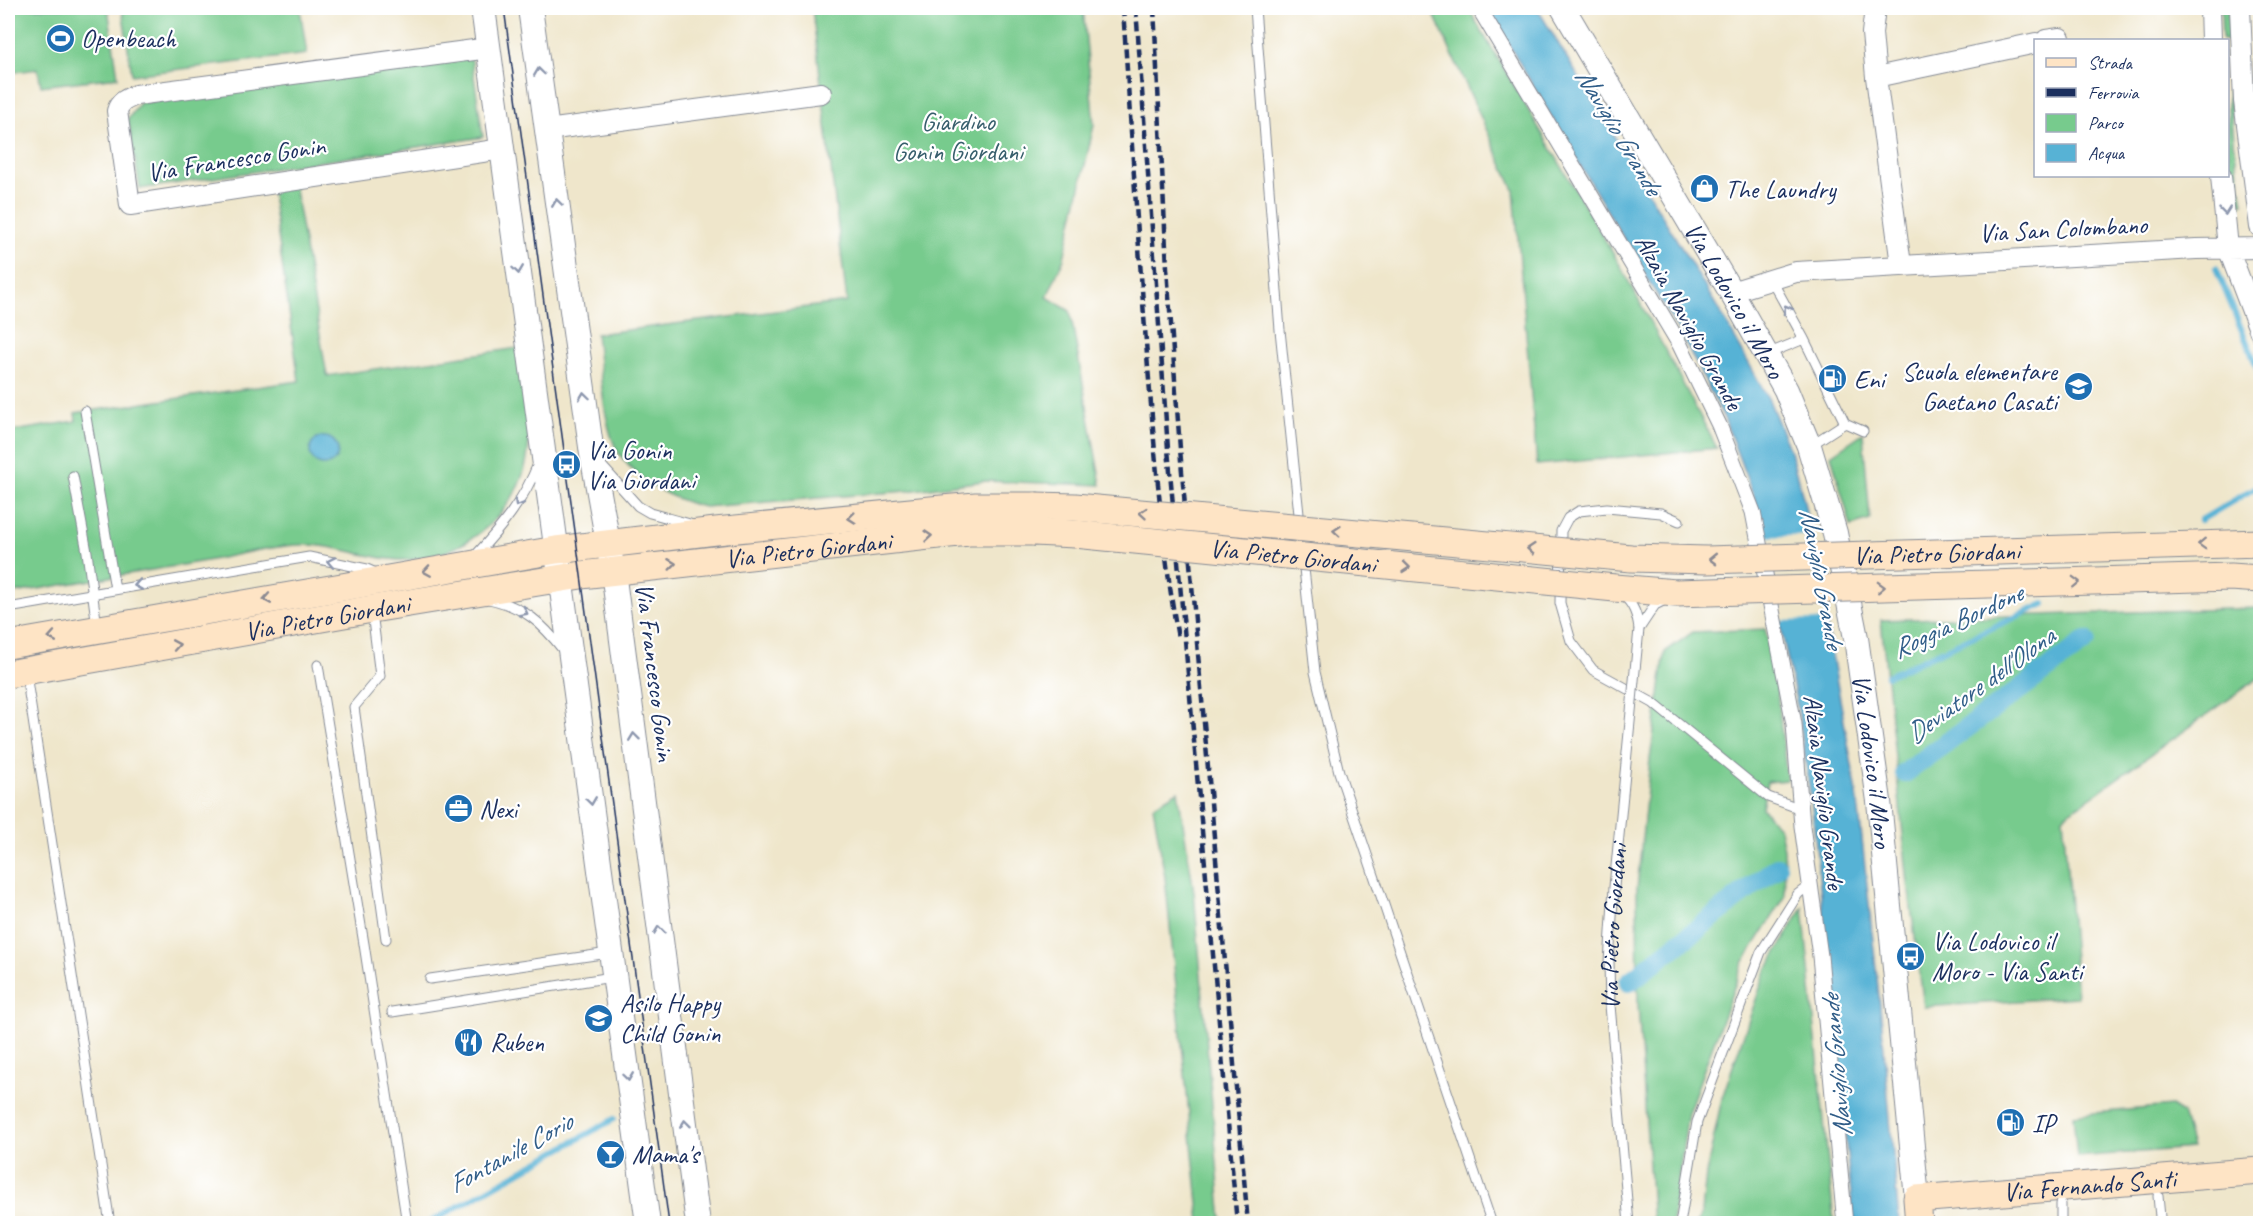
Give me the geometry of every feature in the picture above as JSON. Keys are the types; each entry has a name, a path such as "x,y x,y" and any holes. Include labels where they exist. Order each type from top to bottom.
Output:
{"main road":[{"name":"Via Pietro Giordani","path":"8,645 556,550 716,531 976,506 1035,519 1087,535 1676,593 2231,577 2260,579"},
{"name":"Via Pietro Giordani","path":"16,673 372,609 561,579 614,571 969,532 1035,519 1075,507 1631,558 1707,560 2260,543"},
{"name":"Via Fernando Santi","path":"1918,1211 2260,1171"}],"street":[{"path":"483,8 648,1224"},
{"name":"Via Francesco Gonin","path":"530,8 592,454 614,571 698,1224"},
{"name":"Alzaia Naviglio Grande","path":"1479,8 1680,345 1719,425 1753,512 1794,724 1801,809 1820,956 1845,1224"},
{"name":"Via Lodovico il Moro","path":"1563,8 1731,292 1786,390 1809,446 1835,533 1856,638 1879,801 1918,1211"},
{"path":"1875,8 1872,33 1876,77 1901,265"},
{"path":"2210,8 2211,39"},
{"path":"2240,8 2244,100 2260,227"},
{"path":"1876,77 2034,43"},
{"name":"Via Francesco Gonin","path":"489,48 136,95 118,105 117,111 126,184 130,205 295,178 502,149"},
{"path":"547,130 821,93"},
{"path":"2221,177 2228,248 2260,332"},
{"name":"Via San Colombano","path":"1731,292 1796,272 2260,248"}],"lane":[{"path":"1255,8 1280,330 1315,672 1339,772 1492,1224"},
{"path":"1771,279 1804,339 1845,423 1863,431"},
{"path":"1767,354 1804,339"},
{"path":"85,411 115,589"},
{"path":"1809,446 1845,423"},
{"path":"468,564 503,526 516,508 543,451"},
{"name":"Via Pietro Giordani","path":"592,454 638,506 650,513 716,531"},
{"path":"73,476 97,630"},
{"path":"1679,520 1660,513 1607,508 1579,511 1568,518 1561,531 1560,603 1571,641 1593,670 1653,703 1768,796 1801,809"},
{"name":"Via Pietro Giordani","path":"8,608 309,557 367,569 387,578"},
{"name":"Via Pietro Giordani","path":"1615,588 1631,602 1636,612 1639,629 1609,962 1610,1005 1629,1224"},
{"name":"Via Pietro Giordani","path":"1639,629 1655,605 1676,593"},
{"path":"470,594 507,603 533,616 571,659"},
{"path":"372,609 380,676 354,707 386,939"},
{"path":"318,665 407,1224"},
{"path":"16,673 110,1224"},
{"path":"1680,1224 1697,1122 1761,952 1798,894 1811,885"},
{"path":"430,979 613,965"},
{"path":"392,1012 613,965"},
{"path":"2158,1196 2160,1217"},
{"path":"2061,1204 2061,1224"}],"green space":[{"name":"Openbeach","path":"8,8 108,8 118,77 41,86 38,69 8,73"},
{"path":"122,8 300,8 307,54 132,75"},
{"name":"Giardino Gonin Giordani","path":"812,8 1083,8 1094,125 1064,258 1047,297 1070,311 1101,485 984,481 907,491 704,507 680,500 658,489 637,474 620,455 614,445 606,415 596,334 847,302"},
{"path":"1431,8 1468,8 1620,265 1717,448 1537,465 1514,190"},
{"path":"2221,8 2228,8 2229,39 2222,39"},
{"path":"2229,44 2233,130 2243,203 2234,205 2229,157"},
{"path":"471,56 483,137 140,189 128,119 140,103"},
{"path":"294,184 327,376 518,348 529,439 523,474 514,495 485,529 446,552 424,558 388,559 324,546 286,546 8,594 8,432 76,421 75,413 299,381 271,187"},
{"path":"1863,433 1870,520 1851,526 1831,455"},
{"path":"2260,608 2260,677 2063,817 2077,997 1924,1007 1908,884 1881,620"},
{"path":"1765,629 1775,673 1787,780 1767,782 1762,808 1780,829 1784,849 1785,897 1743,963 1688,1113 1672,1223 1653,1224 1638,1004 1637,889 1650,759 1665,652 1693,632"},
{"path":"1178,791 1194,892 1222,1223 1200,1223 1165,877 1153,806"},
{"path":"1803,907 1834,1223 1697,1223 1702,1212 1706,1174 1722,1098 1765,973"},
{"path":"2171,1106 2182,1113 2192,1148 2077,1157 2073,1115"}],"water":[{"path":"1487,8 1537,8 1725,320 1769,400 1790,451 1804,501 1857,793 1881,1015 1899,1223 1854,1223 1812,806 1798,710 1755,500 1724,418 1685,342"},
{"path":"324,437 334,441 338,451 334,461 324,465 314,461 310,451 314,441"}],"pier":[{"path":"1814,535 1829,620 1777,621 1760,537"}],"waterway":[{"name":"Roggia Bordone","path":"2216,268 2260,374"},
{"name":"Roggia Bordone","path":"2201,520 2260,485"},
{"name":"Roggia Bordone","path":"1887,676 2044,604"},
{"name":"Deviatore dell'Olona","path":"1905,773 2086,641"},
{"name":"Deviatore dell'Olona","path":"1629,982 1777,867"},
{"name":"Fontanile Corio","path":"427,1224 614,1119"}],"tram line":[{"path":"504,8 669,1224"}],"railway":[{"path":"1123,8 1154,444 1164,541 1178,638"},
{"path":"1136,8 1168,449 1237,1224"},
{"path":"1154,8 1167,268 1180,449 1248,1224"}],"place":[{"name":"Openbeach","path":"60,38"},
{"name":"The Laundry","path":"1704,189"},
{"name":"Eni","path":"1833,379"},
{"name":"Scuola elementare Gaetano Casati","path":"2078,386"},
{"name":"Via Gonin Via Giordani","path":"566,465"},
{"name":"Nexi","path":"458,809"},
{"name":"Via Lodovico il Moro - Via Santi","path":"1911,956"},
{"name":"Asilo Happy Child Gonin","path":"599,1018"},
{"name":"Ruben","path":"469,1042"},
{"name":"IP","path":"2011,1123"},
{"name":"Mama's","path":"611,1154"}],"water label":[{"name":"Naviglio Grande","path":"1619,131"},
{"name":"Naviglio Grande","path":"1822,578"},
{"name":"Naviglio Grande","path":"1836,1066"}]}
